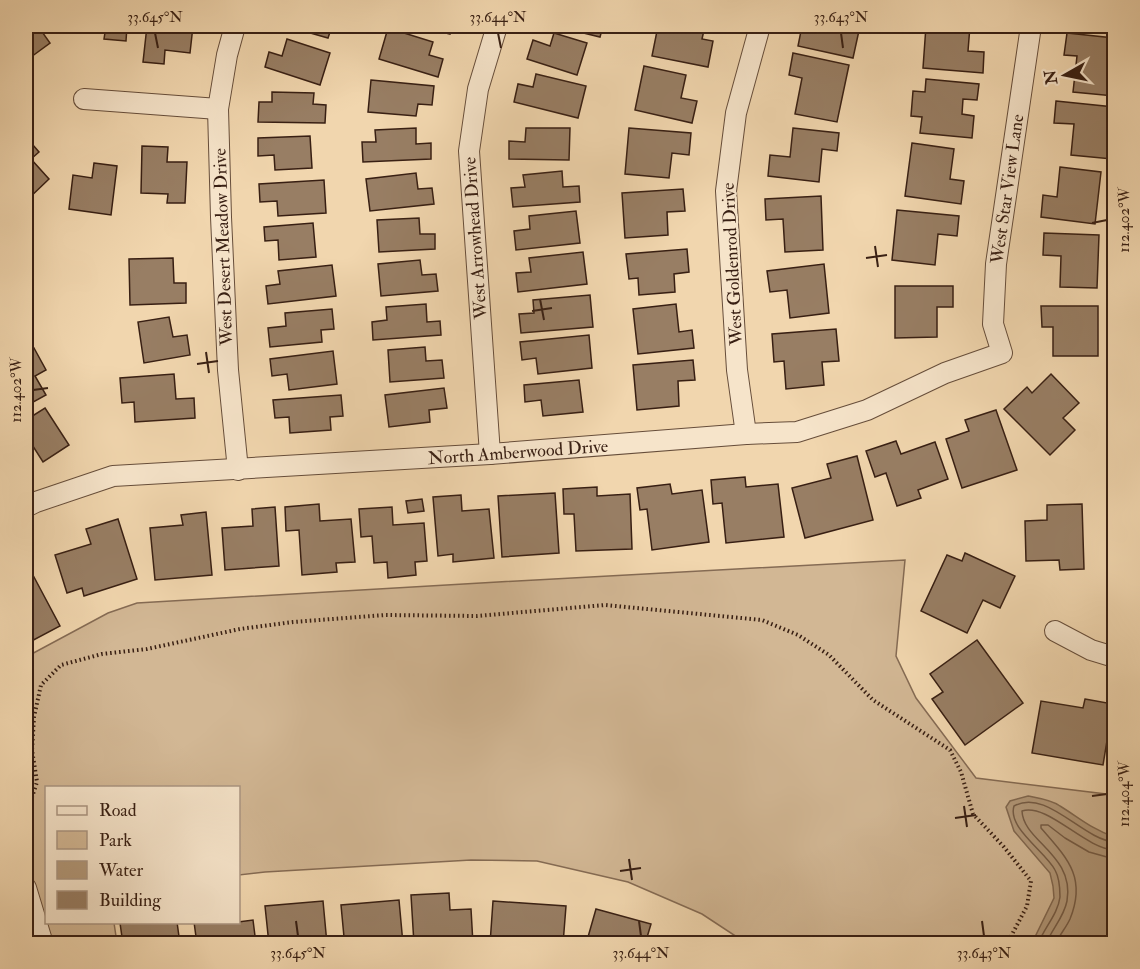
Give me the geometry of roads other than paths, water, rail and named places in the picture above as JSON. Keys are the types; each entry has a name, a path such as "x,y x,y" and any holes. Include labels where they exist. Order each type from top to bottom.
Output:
{"street":[{"name":"West Desert Meadow Drive","path":"235,26 227,55 218,109 228,370 238,470"},
{"name":"West Arrowhead Drive","path":"490,454 469,152 478,89 497,26"},
{"name":"West Goldenrod Drive","path":"746,434 737,370 726,191 736,113 760,26"},
{"name":"West Star View Lane","path":"1002,353 993,324 996,264 1030,26"},
{"path":"84,99 218,109"},
{"name":"North Amberwood Drive","path":"26,507 113,476 490,454 797,432 867,410 945,374 1002,353"},
{"path":"1055,631 1091,650 1114,657"},
{"path":"26,888 43,944"}],"water":[{"path":"1028,796 1057,804 1092,827 1114,837 1114,943 1032,943 1054,898 1050,873 1014,831 1006,807 1010,801"}]}
